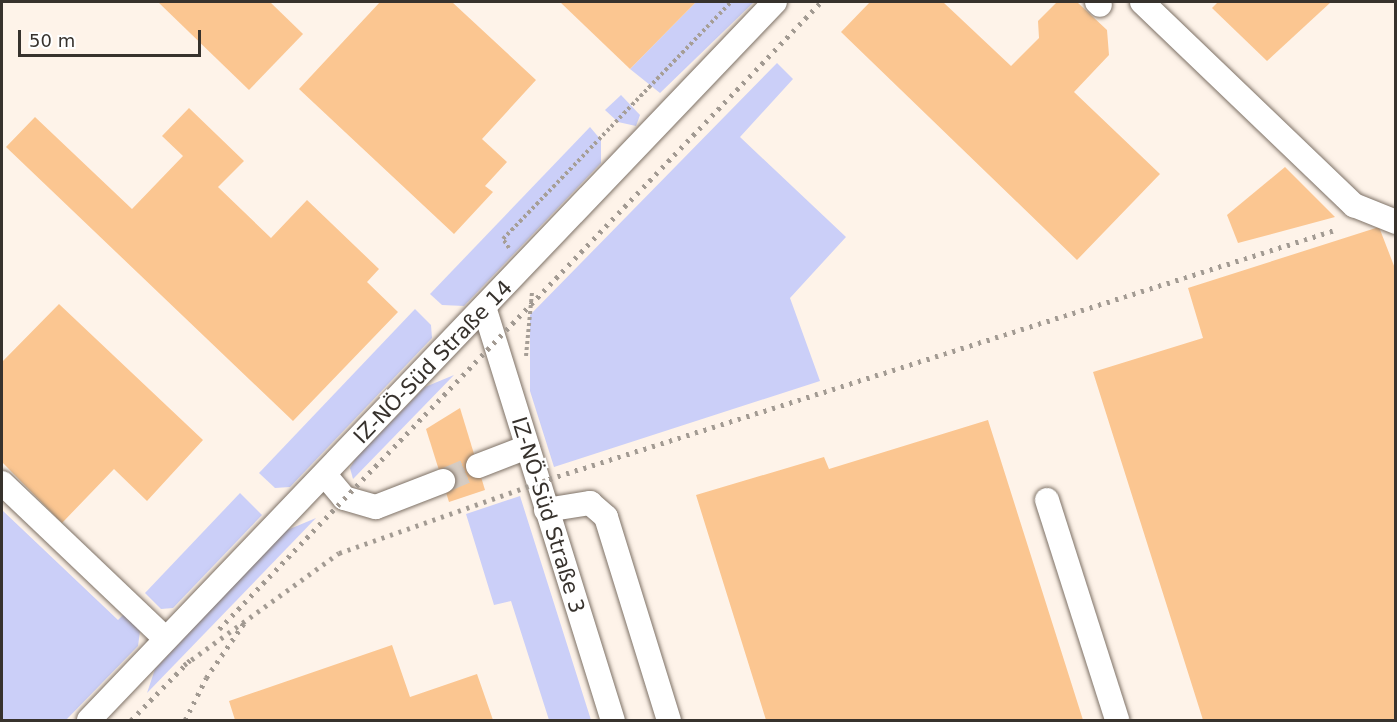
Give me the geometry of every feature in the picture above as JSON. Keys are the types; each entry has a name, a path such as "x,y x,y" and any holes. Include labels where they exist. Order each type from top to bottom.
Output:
{"street":[{"name":"IZ-NÖ-Süd Straße 14","path":"89,720 485,310 523,267 775,2"},
{"path":"1142,2 1354,205 1395,222"},
{"name":"IZ-NÖ-Süd Straße 3","path":"485,310 613,720"},
{"path":"478,466 527,447"},
{"path":"325,475 344,498 376,507 443,481"},
{"path":"2,483 166,639"},
{"path":"1047,500 1117,720"},
{"path":"546,510 590,503 606,517 669,720"}],"path":[{"path":"523,267 503,239 731,2"}],"shaded area":[{"path":"696,2 754,2 660,93 630,69"},
{"path":"777,63 793,79 740,137 846,237 790,298 820,381 554,467 530,391 530,315"},
{"path":"621,95 640,115 636,126 618,122 605,110"},
{"path":"590,127 601,140 601,163 464,306 442,305 430,294"},
{"path":"415,309 431,325 432,338 290,487 275,488 259,473"},
{"path":"454,375 353,479 350,468 356,458 425,387"},
{"path":"240,493 262,515 173,608 161,609 145,593"},
{"path":"520,496 591,720 549,720 511,601 494,605 466,514"},
{"path":"2,510 118,620 124,614 140,631 138,646 66,720 2,720"},
{"path":"316,518 147,693 155,669 285,531"}],"building":[{"path":"158,2 270,2 303,34 249,90"},
{"path":"380,2 452,2 536,80 482,139 507,162 485,186 493,192 454,234 299,89"},
{"path":"560,2 696,2 630,69"},
{"path":"870,2 943,2 1011,66 1039,38 1038,21 1057,2 1077,2 1107,30 1109,55 1074,92 1160,174 1077,260 841,32"},
{"path":"1218,2 1331,2 1267,61 1212,8"},
{"path":"189,108 244,161 218,187 271,238 307,200 379,269 367,282 398,312 293,421 6,147 35,117 132,209 183,156 162,136"},
{"path":"1285,167 1335,217 1238,243 1227,215"},
{"path":"1379,227 1396,271 1396,720 1203,720 1093,372 1203,338 1188,288"},
{"path":"59,304 203,440 147,501 114,469 62,523 2,462 2,362"},
{"path":"460,408 485,490 449,502 426,429"},
{"path":"988,420 1083,720 766,720 696,495 824,457 829,469"},
{"path":"392,645 410,697 477,674 493,720 235,720 229,701"}],"tunnel":[{"path":"443,481 478,466"}],"railway":[{"path":"219,629 821,2"},
{"path":"184,665 339,553 549,479 1338,229"},
{"path":"185,720 206,678 244,623"},
{"path":"131,720 190,660"}]}
